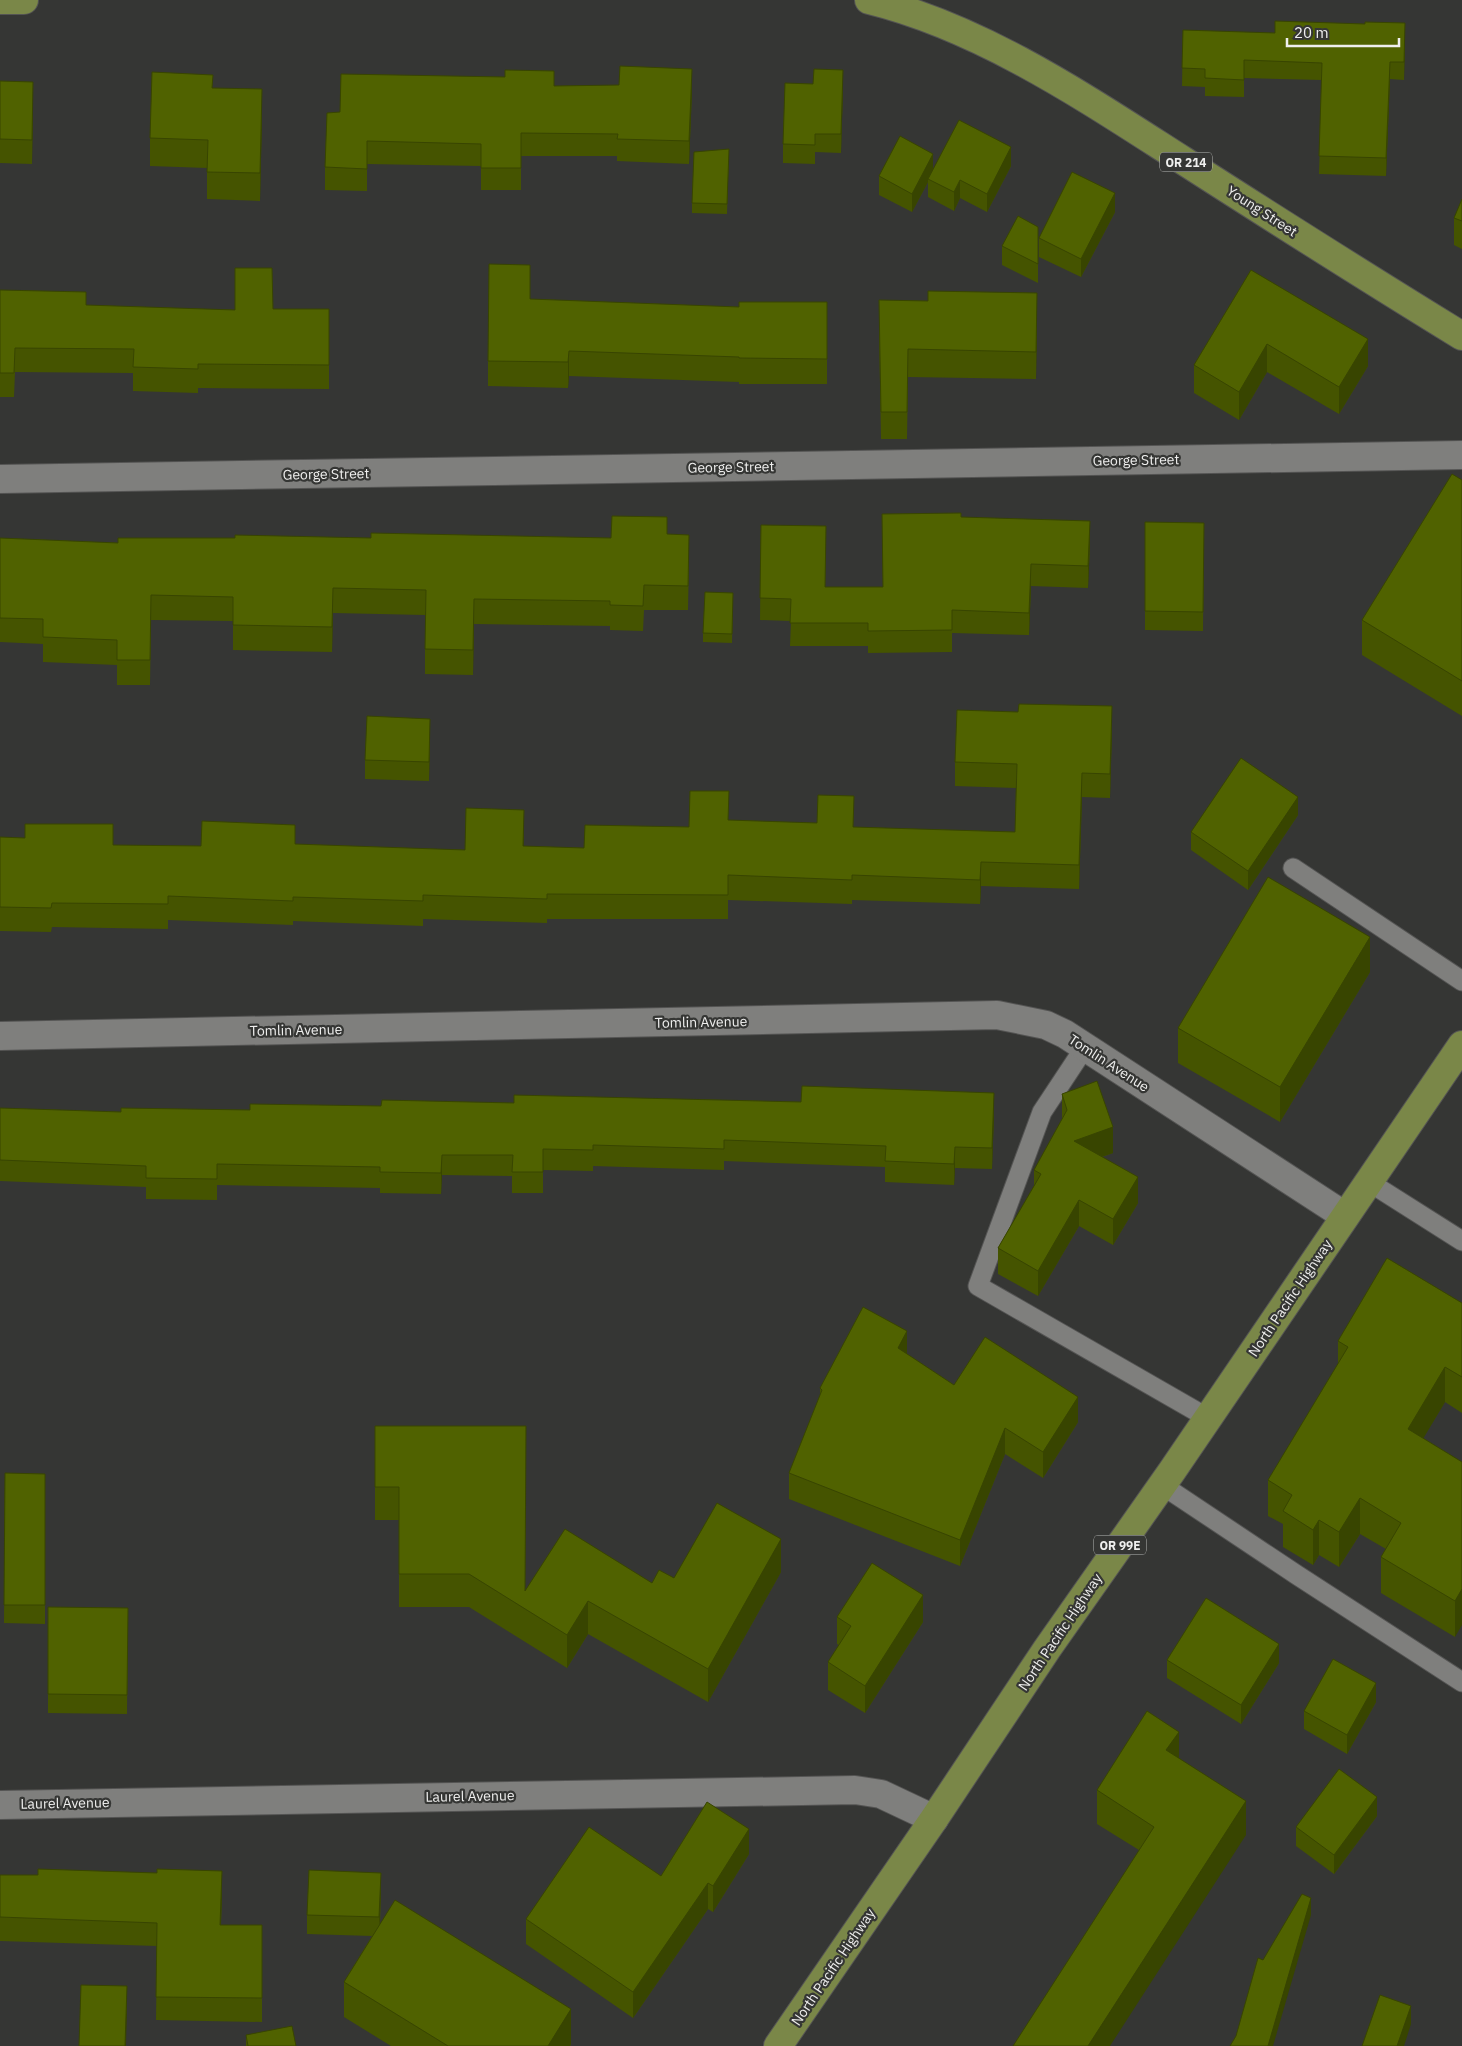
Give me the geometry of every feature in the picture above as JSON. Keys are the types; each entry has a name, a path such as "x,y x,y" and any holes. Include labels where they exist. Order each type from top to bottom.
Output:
{"main road":[{"path":"0,0 24,0"},
{"name":"OR 214","path":"869,0 909,4"},
{"name":"Young Street","path":"909,4 1059,84 1462,336"},
{"name":"North Pacific Highway","path":"778,2046 934,1819 1047,1649 1208,1418 1462,1045"}],"street":[{"name":"George Street","path":"0,479 1462,455"},
{"name":"Tomlin Avenue","path":"0,1036 997,1015 1046,1025 1065,1034 1345,1216"},
{"name":"Laurel Avenue","path":"0,1804 856,1790 881,1794 934,1819"}],"lane":[{"path":"1293,868 1462,981"},
{"path":"1084,1047 1042,1112 978,1286 1208,1418"},
{"path":"1368,1182 1462,1241"},
{"path":"1162,1484 1304,1580 1462,1682"}],"building":[{"path":"1275,21 1365,24 1365,22 1405,23 1404,62 1390,62 1386,158 1319,156 1322,63 1244,60 1244,80 1205,78 1205,69 1182,68 1183,30 1275,33"},
{"path":"620,66 692,69 689,141 617,139 618,134 521,133 521,168 481,168 481,144 367,141 367,169 325,167 327,113 340,112 341,74 505,77 505,70 554,71 554,86 619,85"},
{"path":"814,69 843,70 841,134 815,134 815,145 783,144 785,83 813,84"},
{"path":"152,72 213,75 212,88 262,89 260,173 207,172 208,140 150,138"},
{"path":"0,81 33,82 32,140 0,139"},
{"path":"959,120 1011,147 987,194 960,180 954,192 928,179"},
{"path":"900,136 933,154 912,194 879,176"},
{"path":"729,149 727,204 692,203 694,152"},
{"path":"1072,172 1115,193 1081,259 1039,238"},
{"path":"1462,199 1462,221 1454,218"},
{"path":"1018,216 1038,227 1038,264 1002,246"},
{"path":"489,264 530,265 530,299 739,307 739,302 827,302 827,359 739,358 569,351 568,362 488,361"},
{"path":"235,268 272,268 273,309 329,309 329,365 198,364 198,369 133,367 134,349 15,348 14,373 0,373 0,290 86,292 86,305 235,310"},
{"path":"1251,270 1368,339 1339,387 1267,344 1239,392 1194,365"},
{"path":"928,291 1037,293 1036,352 908,349 907,412 881,412 879,300 928,301"},
{"path":"1452,474 1462,480 1462,681 1362,620"},
{"path":"961,513 961,517 1090,521 1088,566 1031,564 1029,613 952,610 952,630 868,631 868,623 790,623 791,599 760,598 761,525 826,526 825,587 883,587 882,514"},
{"path":"612,516 667,517 667,534 689,535 688,586 644,585 643,606 610,605 610,601 474,599 473,650 425,649 426,590 333,588 332,627 233,625 233,597 151,595 150,660 117,660 117,640 43,637 43,619 0,618 0,538 118,543 118,538 235,538 235,535 371,538 371,533 611,538"},
{"path":"1145,522 1204,523 1203,612 1145,611"},
{"path":"705,592 733,593 732,634 703,633"},
{"path":"1019,704 1112,706 1110,774 1082,773 1079,865 981,862 980,880 852,875 852,880 728,875 728,895 547,894 547,899 423,895 423,901 293,897 293,901 168,896 168,904 52,903 51,908 0,907 0,837 25,838 25,824 113,824 113,845 201,846 202,821 295,825 295,844 465,850 466,808 524,810 523,846 584,848 585,825 689,827 690,791 729,791 728,820 817,823 818,795 854,796 853,827 1015,832 1017,764 955,762 957,710 1018,712"},
{"path":"367,716 430,719 429,762 365,760"},
{"path":"1241,758 1298,797 1248,871 1191,832"},
{"path":"1268,877 1370,937 1280,1087 1178,1028"},
{"path":"1097,1081 1113,1127 1074,1141 1138,1177 1113,1219 1079,1200 1038,1271 998,1248 1041,1174 1034,1170 1067,1110 1062,1094"},
{"path":"802,1086 994,1093 992,1148 955,1147 954,1164 885,1161 886,1146 724,1140 724,1149 593,1145 593,1150 543,1149 543,1172 512,1172 513,1155 442,1155 441,1173 380,1172 380,1167 217,1164 217,1179 146,1178 146,1166 0,1160 0,1108 121,1112 121,1108 250,1110 250,1104 381,1106 382,1100 514,1103 514,1095 801,1102"},
{"path":"1387,1258 1462,1303 1462,1377 1445,1367 1408,1429 1462,1462 1462,1589 1455,1601 1381,1557 1401,1523 1360,1498 1339,1532 1319,1520 1313,1530 1283,1511 1292,1495 1268,1480 1348,1347 1338,1341"},
{"path":"863,1307 907,1331 898,1348 954,1385 985,1337 1078,1397 1043,1452 1005,1428 960,1540 789,1473 822,1390 820,1388"},
{"path":"375,1426 526,1426 525,1591 565,1529 652,1583 659,1570 674,1578 717,1503 781,1539 708,1669 588,1601 567,1635 469,1574 399,1574 399,1487 375,1487"},
{"path":"5,1473 45,1474 45,1605 4,1605"},
{"path":"872,1563 923,1595 865,1686 828,1662 851,1626 837,1617"},
{"path":"1206,1598 1279,1644 1241,1705 1167,1660"},
{"path":"48,1607 128,1608 127,1695 48,1694"},
{"path":"1333,1659 1376,1683 1347,1735 1304,1711"},
{"path":"1147,1711 1179,1732 1166,1750 1246,1801 1088,2046 1013,2046 1154,1827 1097,1790"},
{"path":"1339,1769 1377,1797 1334,1855 1296,1827"},
{"path":"707,1802 749,1829 713,1886 708,1883 633,1992 526,1919 589,1827 661,1876"},
{"path":"38,1869 157,1873 157,1869 222,1871 220,1925 262,1925 262,1998 156,1997 157,1923 0,1917 0,1875 38,1875"},
{"path":"309,1870 381,1873 379,1917 307,1915"},
{"path":"1302,1894 1311,1898 1268,2046 1230,2046 1236,2036 1258,1958 1263,1960"},
{"path":"395,1900 571,2009 548,2046 448,2046 344,1982"},
{"path":"81,1985 127,1986 125,2046 79,2046"},
{"path":"1380,1995 1411,2006 1397,2046 1362,2046"},
{"path":"292,2026 296,2046 248,2046 246,2035"}]}
